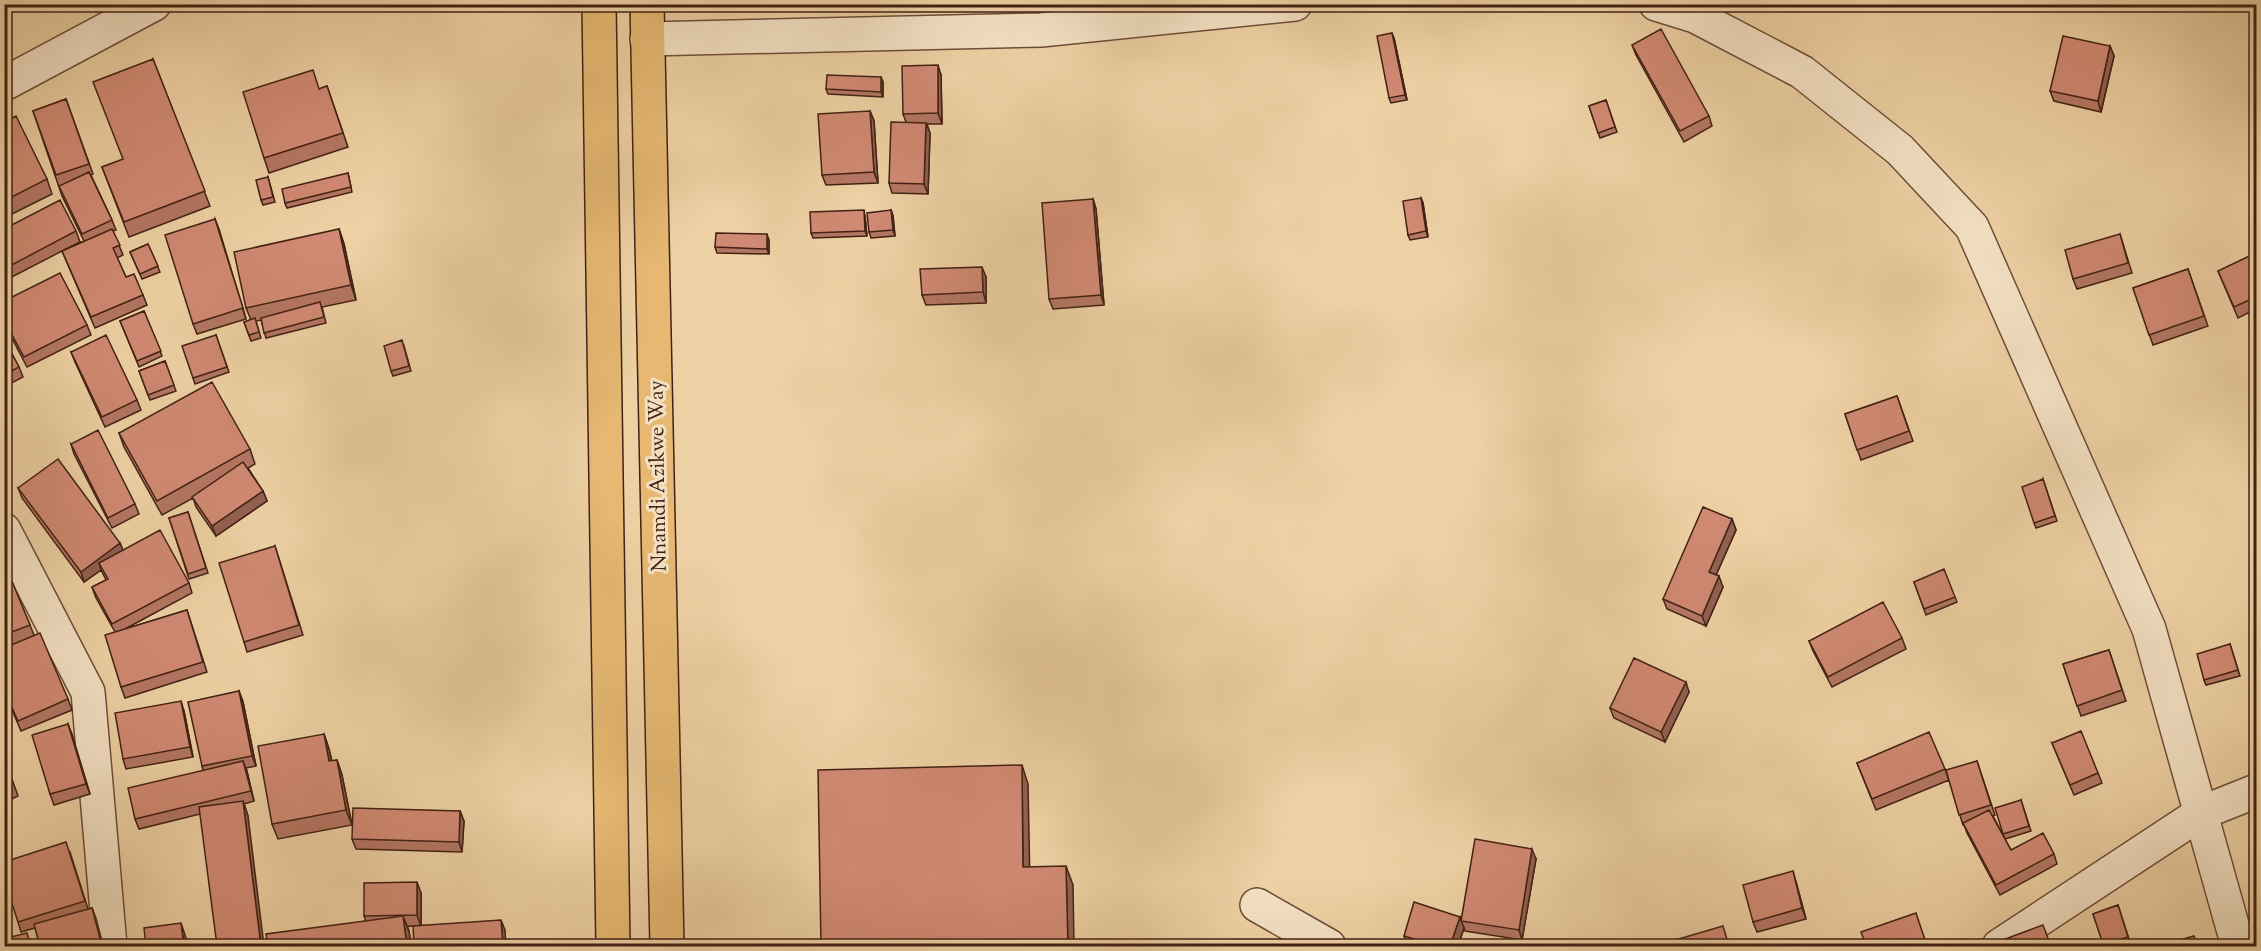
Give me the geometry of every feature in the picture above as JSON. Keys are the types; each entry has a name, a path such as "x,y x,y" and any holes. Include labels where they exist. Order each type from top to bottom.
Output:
{"highway":[{"path":"599,4 613,946"},
{"name":"Nnamdi Azikwe Way","path":"647,4 667,946"}],"street":[{"path":"4,84 154,4"},
{"path":"648,39 1041,30 1295,4"},
{"path":"1656,4 1695,16 1802,72 1900,150 1972,226 2149,629 2238,946"},
{"path":"4,530 88,693 110,946"},
{"path":"1999,946 2201,813 2256,791"},
{"path":"1257,904 1329,946"}],"building":[{"path":"1661,29 1709,116 1680,131 1632,45"},
{"path":"1392,33 1405,95 1389,98 1377,36"},
{"path":"2063,36 2110,46 2098,101 2050,91"},
{"path":"153,59 205,191 124,222 102,167 123,159 93,82"},
{"path":"938,65 938,113 903,114 902,66"},
{"path":"313,70 319,89 327,86 343,133 264,158 243,92"},
{"path":"827,75 881,77 881,92 826,89"},
{"path":"66,99 89,164 56,175 33,111"},
{"path":"1606,100 1615,127 1598,133 1589,106"},
{"path":"870,111 874,172 822,175 818,114"},
{"path":"16,116 47,179 4,201 4,122"},
{"path":"891,122 926,123 924,184 889,183"},
{"path":"2256,127 2256,139 2250,132"},
{"path":"89,172 112,220 82,234 59,186"},
{"path":"348,173 351,187 285,203 282,189"},
{"path":"268,177 273,197 261,200 256,180"},
{"path":"1421,198 1426,231 1408,235 1403,201"},
{"path":"1093,199 1101,295 1049,299 1042,203"},
{"path":"60,200 76,231 4,269 4,229"},
{"path":"864,210 865,231 811,233 810,212"},
{"path":"891,210 893,230 869,232 867,213"},
{"path":"215,219 243,308 193,324 165,235"},
{"path":"112,229 120,245 113,248 126,277 134,274 143,295 91,317 62,251"},
{"path":"339,229 351,285 246,308 234,252"},
{"path":"716,233 767,234 767,249 715,247"},
{"path":"2120,234 2128,263 2073,279 2065,250"},
{"path":"148,244 158,266 140,274 130,252"},
{"path":"2256,253 2256,297 2234,307 2218,271"},
{"path":"982,267 983,292 922,295 920,269"},
{"path":"2188,269 2204,316 2149,335 2133,288"},
{"path":"60,273 87,325 24,357 4,320 4,301"},
{"path":"320,302 324,317 264,333 261,318"},
{"path":"144,311 161,351 137,361 120,321"},
{"path":"255,318 259,332 249,335 244,322"},
{"path":"106,335 137,400 102,417 71,352"},
{"path":"216,335 227,367 193,378 182,346"},
{"path":"4,339 19,367 4,375"},
{"path":"402,340 409,366 391,371 384,346"},
{"path":"165,361 174,385 148,395 139,371"},
{"path":"212,382 250,449 157,501 119,433"},
{"path":"1897,396 1909,431 1857,450 1845,414"},
{"path":"98,430 135,504 108,518 71,444"},
{"path":"58,459 120,543 81,572 18,488"},
{"path":"243,462 263,491 212,526 192,497"},
{"path":"2043,479 2055,516 2034,523 2022,487"},
{"path":"1703,507 1732,519 1709,572 1719,576 1702,616 1663,599"},
{"path":"188,512 206,568 188,574 169,518"},
{"path":"160,530 189,583 112,624 92,587 108,579 99,563"},
{"path":"275,546 299,625 244,642 219,563"},
{"path":"4,562 30,625 4,635"},
{"path":"1944,569 1955,597 1924,609 1914,582"},
{"path":"1883,602 1902,638 1828,677 1809,641"},
{"path":"187,610 203,662 121,687 105,635"},
{"path":"40,633 68,699 18,721 4,690 4,648"},
{"path":"2230,644 2238,670 2204,680 2197,654"},
{"path":"2109,650 2122,690 2077,706 2063,664"},
{"path":"1634,658 1686,682 1661,732 1610,708"},
{"path":"239,691 252,756 202,766 188,702"},
{"path":"181,701 190,747 123,759 115,713"},
{"path":"68,724 86,784 50,794 32,735"},
{"path":"2081,731 2098,773 2070,785 2052,743"},
{"path":"1929,732 1945,769 1872,799 1857,763"},
{"path":"324,734 329,761 337,760 346,810 272,824 258,746"},
{"path":"243,761 251,791 135,819 128,788"},
{"path":"1977,761 1991,805 1959,815 1946,770"},
{"path":"4,764 13,782 4,785"},
{"path":"1022,765 1023,867 1066,866 1068,946 821,946 818,770"},
{"path":"2021,800 2029,826 2003,834 1995,808"},
{"path":"243,801 261,946 217,946 199,807"},
{"path":"353,808 460,811 459,842 352,839"},
{"path":"1989,810 2011,850 2043,833 2054,854 1996,885 1963,823"},
{"path":"1475,839 1532,849 1519,930 1461,921"},
{"path":"66,842 85,901 18,922 4,879 4,862"},
{"path":"1793,871 1802,908 1753,922 1743,885"},
{"path":"417,882 417,915 364,916 364,883"},
{"path":"1414,902 1460,917 1450,946 1438,946 1404,936"},
{"path":"2118,905 2128,937 2103,944 2093,914"},
{"path":"92,908 102,946 40,946 34,924"},
{"path":"1916,913 1927,946 1866,946 1861,932"},
{"path":"403,916 407,946 268,946 266,934"},
{"path":"501,920 503,946 414,946 413,926"},
{"path":"181,923 184,946 146,946 144,928"},
{"path":"2043,925 2051,946 1989,946 1989,945"},
{"path":"1723,926 1729,946 1666,946 1665,943"},
{"path":"27,933 31,946 9,946 7,938"},
{"path":"2194,936 2198,946 2159,946"},
{"path":"1836,940 1838,946 1812,946"},
{"path":"1245,942 1272,946 1244,946"}]}
